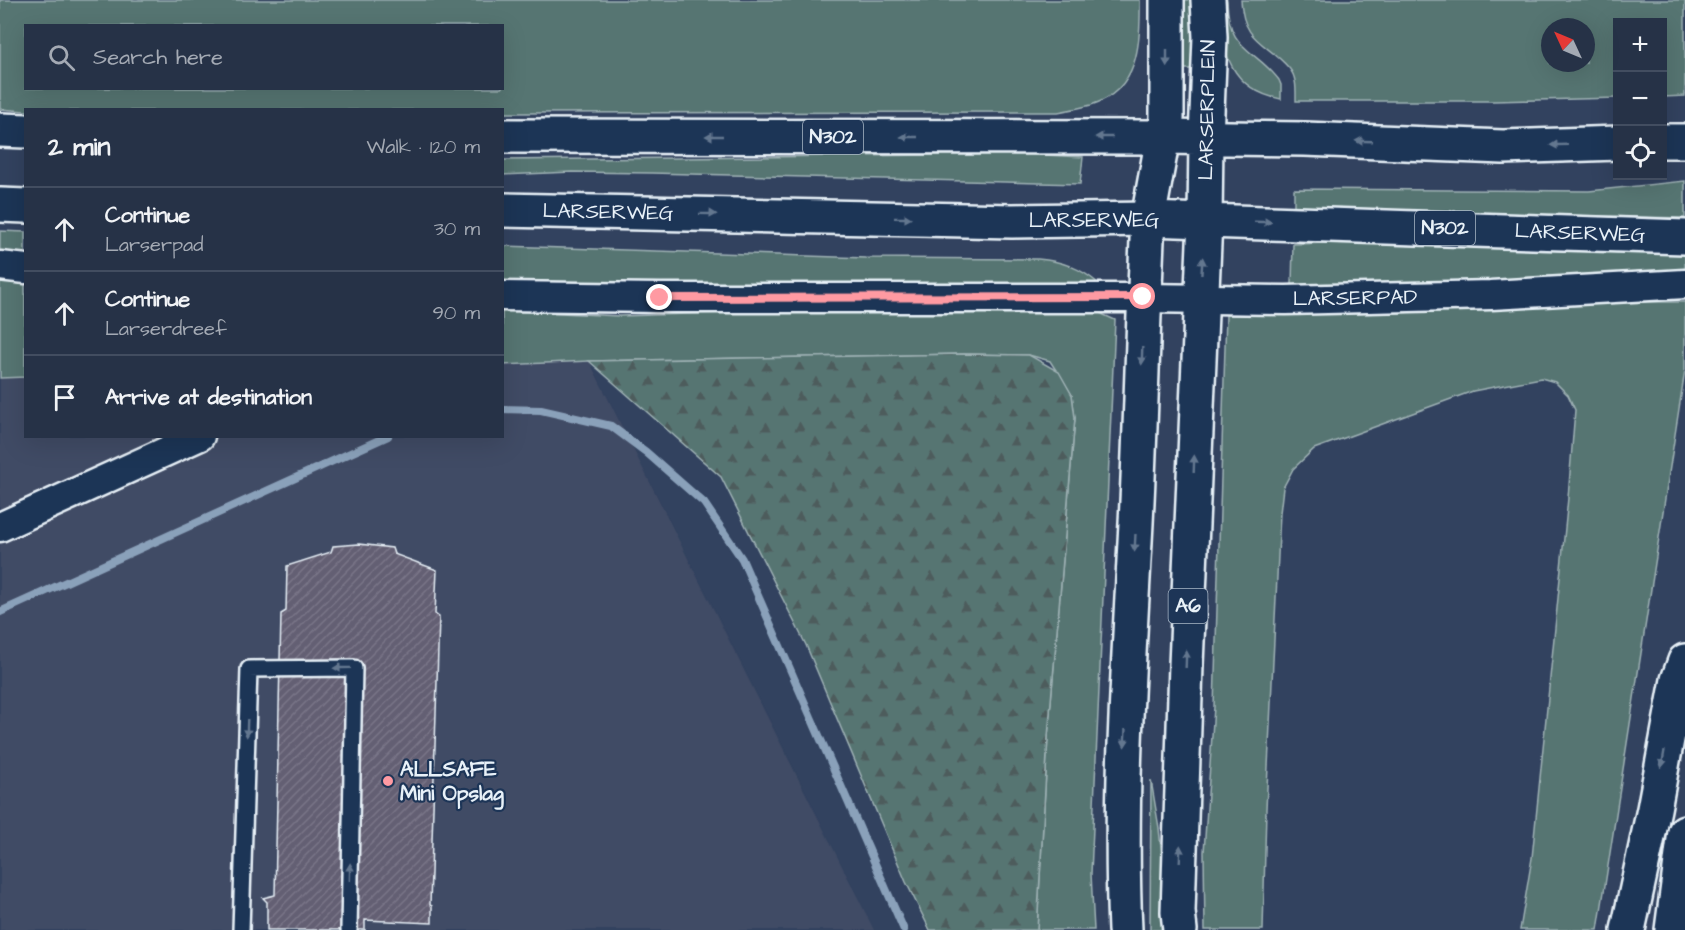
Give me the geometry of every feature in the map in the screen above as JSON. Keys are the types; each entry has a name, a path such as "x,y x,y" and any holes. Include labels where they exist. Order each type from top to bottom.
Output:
{"main road":[{"name":"LARSERPLEIN","path":"1125,930 1124,752 1138,485 1143,297 1149,219 1167,119 1167,0"},
{"name":"LARSERPLEIN","path":"1205,220 1210,37 1208,0"},
{"path":"0,130 24,131"},
{"name":"N302","path":"504,136 1305,138 1503,147 1613,143"},
{"path":"1667,141 1685,141"},
{"path":"0,205 24,206"},
{"name":"LARSERWEG","path":"504,210 1000,220 1205,220 1685,237"},
{"name":"A6","path":"1180,930 1178,912 1186,677 1205,220"},
{"path":"1628,930 1678,680 1685,661"},
{"path":"1672,930 1685,832"}],"street":[{"path":"0,266 24,269"},
{"name":"LARSERPAD","path":"504,296 1143,297 1307,300 1491,295 1685,284"},
{"path":"0,527 196,438"}],"lane":[{"path":"241,930 249,669 354,668 349,930"}],"shaded area":[{"path":"589,361 874,930 0,930 0,378 24,377 24,438 504,438 504,365"}],"green space":[{"path":"0,0 1140,0 1138,48 1128,77 1107,98 1091,105 1058,112 504,113 504,108 24,108 24,111 0,109"},
{"path":"1183,0 1200,0 1200,69 1182,69"},
{"path":"1215,0 1227,0 1228,17 1232,30 1244,47 1270,69 1279,80 1281,99 1263,94 1249,86 1230,63 1221,33"},
{"path":"1241,0 1685,0 1685,96 1667,97 1667,18 1613,18 1613,98 1494,101 1296,101 1296,84 1292,72 1281,59 1251,34 1246,25"},
{"path":"1025,154 1083,157 1080,184 651,173 572,172 504,175 504,160"},
{"path":"1685,181 1685,218 1294,209 1294,189 1589,191"},
{"path":"0,231 24,232 24,258 0,255"},
{"path":"1364,242 1685,245 1685,270 1626,277 1295,289 1292,285 1293,244"},
{"path":"504,246 866,258 1038,259 1070,266 1098,283 504,284"},
{"path":"0,277 24,279 24,377 0,378"},
{"path":"1573,302 1685,302 1685,370 1598,930 1520,930 1532,858 1575,410 1568,395 1555,382 1541,378 1473,391 1314,449 1293,469 1283,488 1280,513 1266,809 1263,930 1205,930 1204,852 1214,707 1226,315 1397,313"},
{"path":"504,310 619,316 1093,310 1115,320 1091,874 1094,930 1037,930 1048,737 1075,418 1072,395 1050,361 1029,355 964,354 589,361 504,365"},
{"path":"964,354 1029,355 1059,372 1072,395 1075,418 1048,737 1037,930 930,930 906,882 806,645 721,477 589,361"},
{"path":"1151,780 1159,828 1169,930 1150,930"}],"building":[{"path":"359,544 392,548 394,554 437,570 435,614 439,617 430,905 432,906 432,923 365,920 365,930 267,930 267,902 263,898 275,895 281,614 286,611 287,566 331,552 333,546"}],"waterway":[{"path":"504,409 541,410 611,426 646,452 704,503 742,559 904,930"},
{"path":"0,612 384,438"}],"place":[{"name":"ALLSAFE Mini Opslag","path":"388,781"}],"route":[{"path":"660,298 1143,297"}]}
